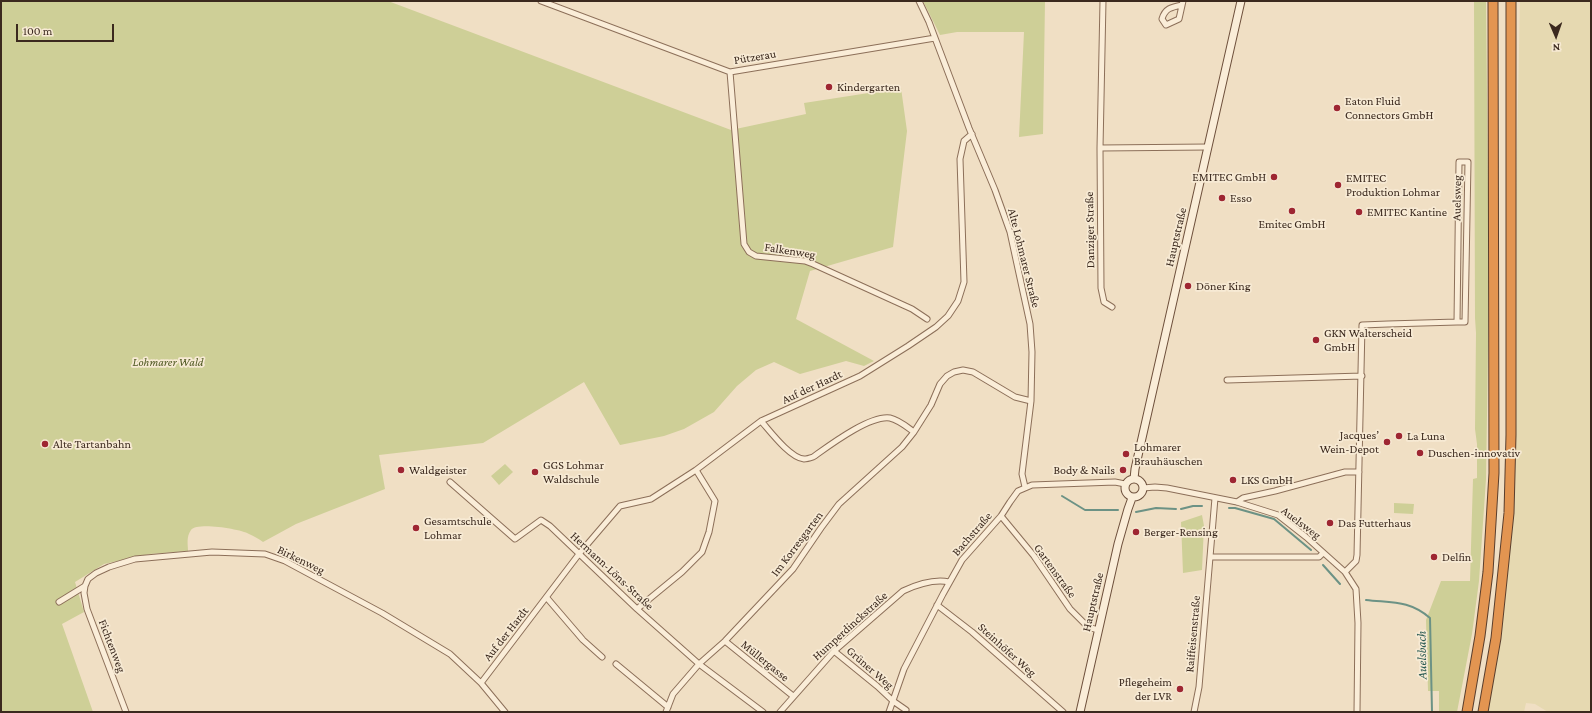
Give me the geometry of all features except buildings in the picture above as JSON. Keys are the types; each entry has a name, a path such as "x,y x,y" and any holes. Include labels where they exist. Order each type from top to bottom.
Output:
{"highway":[{"path":"1467,712 1480,636 1488,572 1494,473 1493,1"},
{"path":"1483,712 1496,638 1509,513 1511,435 1511,1"}],"main road":[{"name":"Hauptstraße","path":"1134,479 1135,469 1241,1"},
{"path":"1134,479 1141,482 1143,488 1141,495 1132,498 1126,494 1124,488 1125,484 1129,480 1134,479"},
{"name":"Hauptstraße","path":"1080,712 1118,544 1132,498"}],"street":[{"name":"Pützerau","path":"541,1 730,72 935,38"},
{"name":"Alte Lohmarer Straße","path":"919,1 929,22 1010,232 1030,324 1032,352 1032,401 1022,474 1025,487"},
{"name":"Danziger Straße","path":"1103,1 1100,148 1101,288 1104,302 1112,307"},
{"name":"Falkenweg","path":"730,72 744,244 746,248 756,256 813,264 912,309 926,319"},
{"name":"Auf der Hardt","path":"481,683 579,554 620,506 651,499 696,470 761,421 860,376 936,328 948,316 958,301 964,282 960,159 964,141 972,134"},
{"path":"1100,148 1208,147"},
{"name":"Auelsweg","path":"1459,162 1468,162 1465,322 1457,322 1459,162"},
{"path":"1345,572 1356,561 1357,555 1362,325 1457,322"},
{"name":"Im Korresgarten","path":"616,664 667,710 672,694 699,664 725,641 793,569 839,504 902,447 914,432 931,405 940,384 946,376 954,372 964,370 973,372 1015,397 1032,401"},
{"path":"1227,380 1362,376"},
{"path":"761,421 783,445 798,458 805,459 813,457 874,419 888,418 896,420 914,432"},
{"path":"637,609 682,572 702,552 709,532 715,501 696,470"},
{"name":"Auelsweg","path":"1237,502 1243,498 1346,472 1358,472"},
{"name":"Hermann-Löns-Straße","path":"450,482 515,539 541,520 550,526 637,609 699,664 763,712"},
{"path":"1025,487 1032,485 1094,482 1115,482 1125,484"},
{"name":"Bachstraße","path":"889,712 904,669 949,582 967,553 1001,516 1018,491 1025,487"},
{"name":"Auelsweg","path":"1143,488 1167,488 1237,502 1278,515 1306,537 1345,572 1356,589 1357,712"},
{"name":"Raiffeisenstraße","path":"1194,712 1199,687 1215,498"},
{"name":"Gartenstraße","path":"1001,516 1034,556 1070,609 1088,628 1098,630"},
{"name":"Birkenweg","path":"59,602 85,586 88,579 96,573 135,559 212,552 265,554 285,561 406,627 450,654 481,683 505,712"},
{"path":"1210,557 1319,557 1323,553"},
{"name":"Humperdinckstraße","path":"780,712 834,651 903,591 941,580 949,582"},
{"name":"Fichtenweg","path":"85,586 84,593 87,609 126,712"},
{"path":"546,598 583,640 602,657"},
{"name":"Steinhöfer Weg","path":"937,605 972,632 1063,712"},
{"name":"Müllergasse","path":"725,641 793,696"},
{"name":"Grüner Weg","path":"834,651 893,701 906,710"}],"shaded area":[{"path":"1520,1 1591,1 1591,712 1548,712 1535,704 1526,703 1524,712 1485,712 1498,639 1511,435"}],"green space":[{"name":"Lohmarer Wald","path":"1,1 388,1 731,130 806,114 804,103 901,88 907,131 893,247 810,271 796,319 874,361 864,366 846,361 800,374 774,362 756,370 737,386 714,412 684,429 664,436 620,445 584,382 483,443 379,455 385,489 296,524 263,542 251,535 237,530 210,526 201,527 191,530 189,533 188,551 150,554 104,564 75,582 84,612 62,624 93,712 1,712"},
{"path":"923,1 1045,1 1043,134 1019,137 1024,32 957,32 940,35"},
{"path":"1474,1 1486,1 1489,285 1486,479 1479,581 1472,634 1457,712 1439,712 1439,691 1428,691 1426,620 1441,581 1470,581 1473,479 1477,478 1477,444 1475,429 1476,333"},
{"path":"505,464 513,472 499,485 491,476"},
{"path":"1394,503 1414,504 1413,514 1394,513"},
{"path":"1202,515 1204,526 1202,570 1183,573 1181,522"}],"waterway":[{"name":"Auelsbach","path":"1062,496 1085,510 1118,510"},
{"name":"Auelsbach","path":"1181,509 1193,506 1202,506"},
{"name":"Auelsbach","path":"1136,512 1156,508 1176,509"},
{"name":"Auelsbach","path":"1229,508 1235,508 1274,519 1311,550"},
{"name":"Auelsbach","path":"1323,565 1340,584"},
{"name":"Auelsbach","path":"1366,600 1400,603 1415,608 1430,618 1432,712"}],"place":[{"name":"Kindergarten","path":"829,87"},
{"name":"Eaton Fluid Connectors GmbH","path":"1337,108"},
{"name":"EMITEC GmbH","path":"1274,177"},
{"name":"EMITEC Produktion Lohmar","path":"1338,185"},
{"name":"Esso","path":"1222,198"},
{"name":"Emitec GmbH","path":"1292,211"},
{"name":"EMITEC Kantine","path":"1359,212"},
{"name":"Döner King","path":"1188,286"},
{"name":"GKN Walterscheid GmbH","path":"1316,340"},
{"name":"La Luna","path":"1399,436"},
{"name":"Jacques’ Wein-Depot","path":"1387,442"},
{"name":"Alte Tartanbahn","path":"45,444"},
{"name":"Duschen-innovativ","path":"1420,453"},
{"name":"Lohmarer Brauhäuschen","path":"1126,454"},
{"name":"Waldgeister","path":"401,470"},
{"name":"Body & Nails","path":"1123,470"},
{"name":"GGS Lohmar Waldschule","path":"535,472"},
{"name":"LKS GmbH","path":"1233,480"},
{"name":"Das Futterhaus","path":"1330,523"},
{"name":"Gesamtschule Lohmar","path":"416,528"},
{"name":"Berger-Rensing","path":"1136,532"},
{"name":"Delfin","path":"1434,557"},
{"name":"Pflegeheim der LVR","path":"1180,689"}]}
